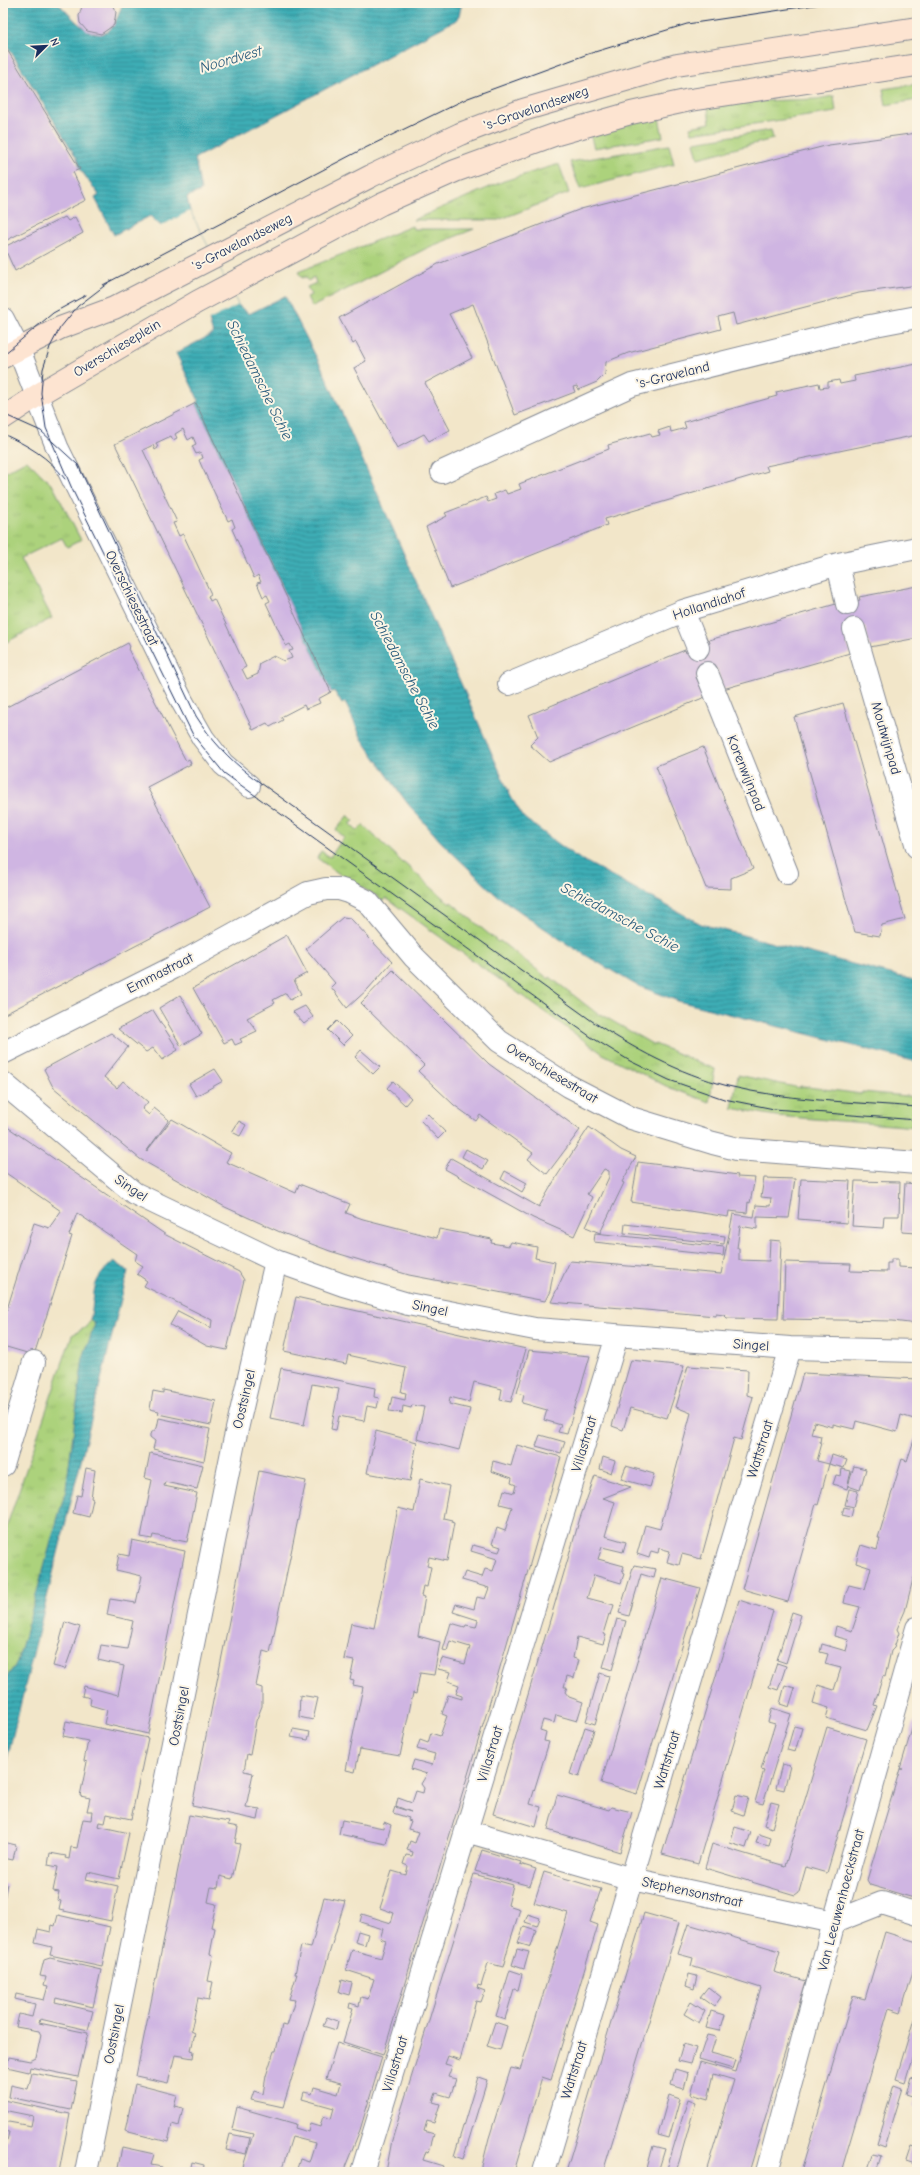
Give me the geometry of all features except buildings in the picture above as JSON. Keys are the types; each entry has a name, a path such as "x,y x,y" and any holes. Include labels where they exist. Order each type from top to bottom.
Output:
{"main road":[{"name":"'s-Gravelandseweg","path":"11,354 60,328 114,308 371,176 460,134 522,110 677,66 917,28"},
{"name":"Overschieseplein","path":"3,418 37,395 197,302 381,204 455,171 554,135 631,113 690,100 917,65"}],"street":[{"name":"'s-Graveland","path":"442,472 632,385 870,326 917,317"},
{"path":"3,319 11,354 37,395"},
{"name":"Overschiesestraat","path":"37,395 57,447 190,715 203,738 223,764 250,786"},
{"name":"Hollandiahof","path":"509,684 683,612 838,564 917,548"},
{"path":"838,564 847,604"},
{"path":"683,612 698,648"},
{"name":"Moutwijnpad","path":"854,629 917,847"},
{"name":"Korenwijnpad","path":"707,673 787,873"},
{"name":"Overschiesestraat","path":"314,890 339,889 367,901 414,957 499,1041 569,1086 631,1118 713,1144 737,1149 917,1163"},
{"name":"Emmastraat","path":"3,1053 172,968 314,890"},
{"name":"Singel","path":"3,1083 134,1193 276,1261 343,1286 408,1304 535,1329 790,1348 917,1351"},
{"name":"Oostsingel","path":"86,2172 234,1442 276,1261"},
{"name":"Villastraat","path":"362,2172 617,1336"},
{"name":"Wattstraat","path":"544,2172 790,1348"},
{"path":"3,1465 34,1362"},
{"name":"Van Leeuwenhoeckstraat","path":"767,2172 834,1922 917,1628"},
{"name":"Stephensonstraat","path":"466,1831 632,1879 834,1922"},
{"path":"834,1922 882,1903 917,1914"}],"green space":[{"path":"917,84 917,100 886,105 883,89"},
{"path":"834,96 836,112 692,133 690,127 710,123 707,103 816,99"},
{"path":"658,113 663,137 594,148 589,131"},
{"path":"771,130 773,139 698,158 694,142"},
{"path":"669,145 674,164 580,189 570,162"},
{"path":"559,164 569,193 498,220 413,220 504,181"},
{"path":"412,226 413,229 474,229 427,248 312,307 307,297 311,295 307,287 316,283 314,277 308,281 306,277 302,278 298,272"},
{"path":"27,460 53,486 81,540 67,547 62,538 21,558 52,618 3,644 3,473"},
{"path":"348,815 354,821 350,824 357,831 363,825 403,863 450,904 451,902 498,942 500,941 549,979 550,977 599,1015 600,1014 654,1045 655,1044 715,1069 709,1102 668,1087 603,1054 386,898 382,901 375,895 345,878 317,858 321,851 330,857 344,837 336,830"},
{"path":"738,1075 800,1088 800,1086 862,1094 862,1092 917,1097 917,1127 776,1116 732,1108"},
{"path":"90,1320 95,1324 83,1358 66,1489 17,1663 3,1682 3,1537 72,1335 86,1327"}],"water":[{"path":"3,3 58,3 84,28 99,34 106,32 113,26 123,3 462,3 458,19 195,158 201,191 187,197 190,211 238,305 249,314 285,296 323,370 511,797 524,818 575,856 701,924 917,981 917,1062 678,1001 636,985 570,946 496,895 441,842 407,803 362,739 345,702 342,704 334,691 331,692 196,403 199,401 176,353 213,334 209,320 161,226 150,216 114,235 95,198 99,195 80,169 78,160 3,39"},
{"path":"114,1261 128,1271 3,1775 3,1682 17,1663 66,1489 83,1358 95,1324 90,1320 95,1288 100,1276"}],"pier":[{"path":"190,211 238,305 207,321 159,227"}],"tram line":[{"path":"103,285 359,151 468,98 588,54 687,24 828,3"},
{"path":"108,283 78,306 60,328 50,347 43,369 41,393 46,428 73,491 193,735 224,773 591,1037 630,1061 669,1080 724,1099 774,1109 917,1120"},
{"path":"3,355 53,313 86,295"},
{"path":"3,414 41,431 78,465 196,716 221,749 251,776 592,1021 657,1059 710,1081 751,1091 798,1098 917,1107"},
{"path":"3,434 37,452 52,464 65,479"}],"water label":[{"name":"Noordvest","path":"231,59"},
{"name":"Schiedamsche Schie","path":"260,380"},
{"name":"Schiedamsche Schie","path":"405,670"},
{"name":"Schiedamsche Schie","path":"620,917"}]}
